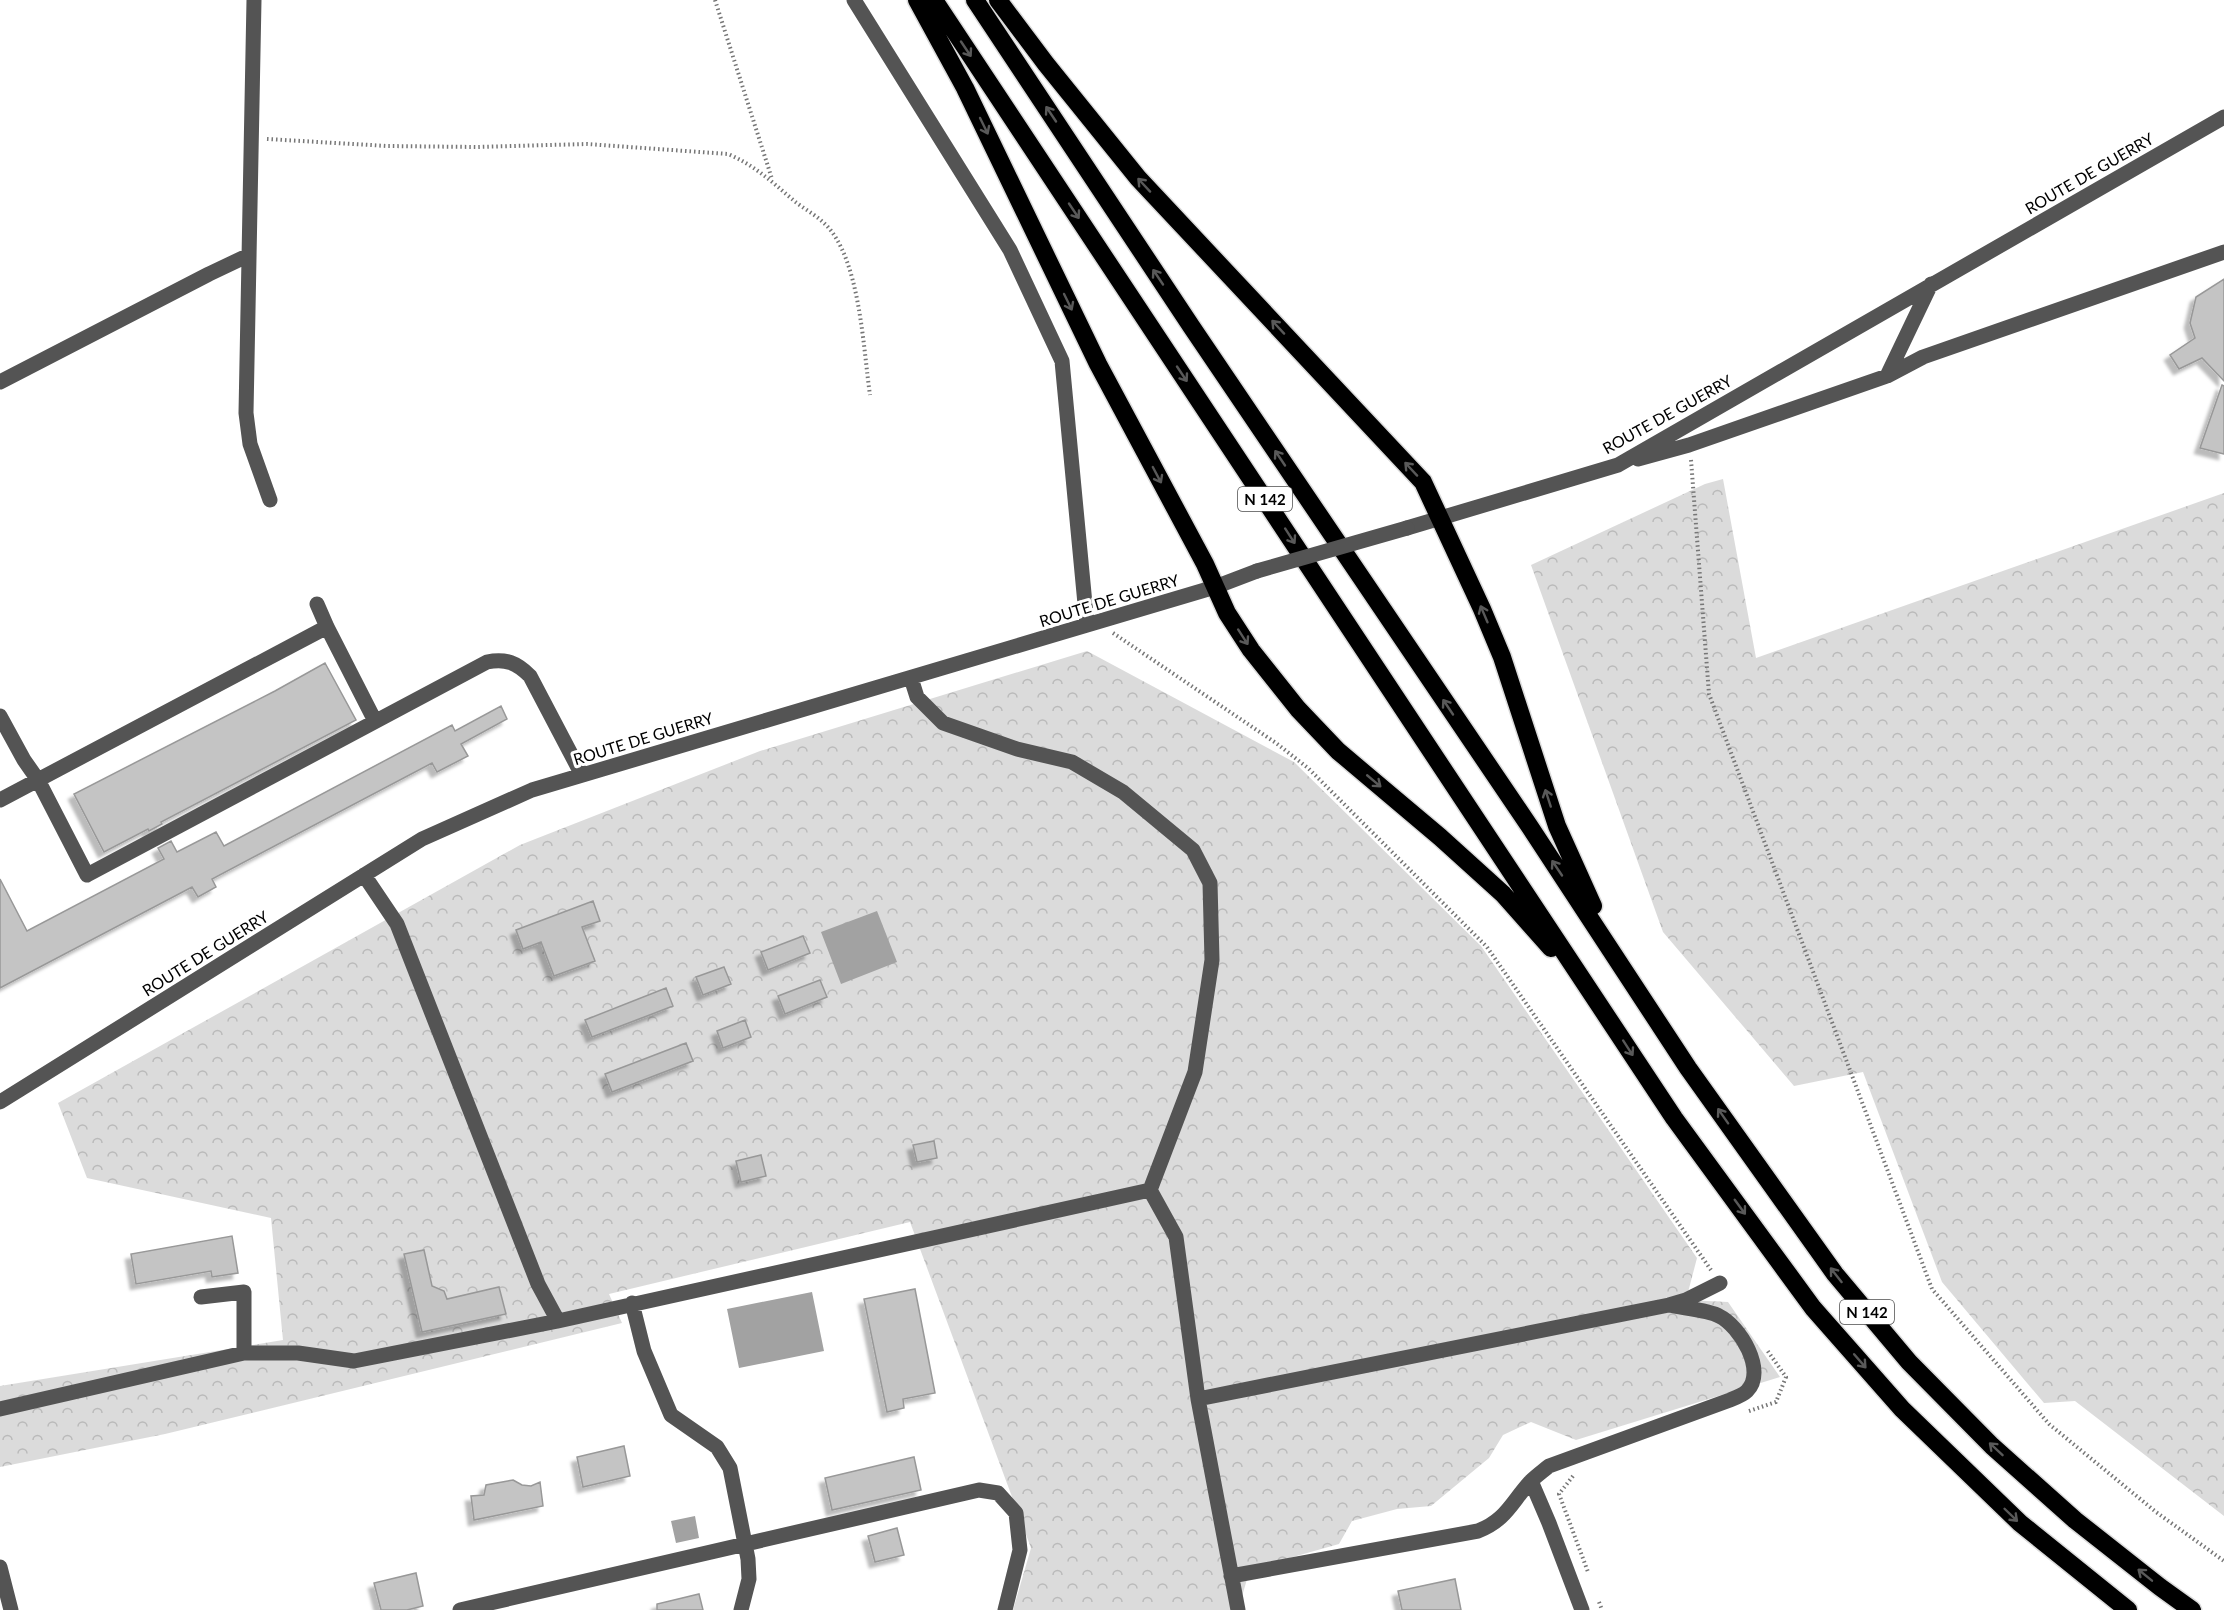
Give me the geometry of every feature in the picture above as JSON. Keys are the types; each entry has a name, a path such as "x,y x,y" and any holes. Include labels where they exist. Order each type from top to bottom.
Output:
{"highway":[{"path":"917,0 966,88 1098,364 1227,613 1251,650 1298,709 1338,751 1440,837 1503,894 1596,999"},
{"name":"N 142","path":"934,0 1674,1118 1814,1308 1902,1409 2020,1524 2128,1610"},
{"name":"N 142","path":"975,0 1191,326 1613,952 1688,1068 1835,1274 1909,1362 1992,1446 2075,1520 2192,1610"},
{"path":"998,0 1046,64 1138,178 1423,482 1502,657 1557,826 1613,952"}],"street":[{"path":"254,0 246,413 250,444 270,500"},
{"path":"855,0 1010,250 1062,361 1092,624"},
{"name":"ROUTE DE GUERRY","path":"0,1102 422,838 532,790 1092,624 1257,571 1440,520 1618,465 2224,117"},
{"path":"1618,465 1689,445 1887,376 1923,357 2224,252"},
{"path":"0,382 249,255"},
{"path":"1887,376 1931,284"},
{"path":"317,604 375,721"},
{"path":"0,800 327,627"},
{"path":"0,716 24,760 38,780 87,875 487,662 509,661 520,666 530,676 582,775"},
{"path":"911,678 917,697 943,723 1017,748 1072,762 1123,792 1193,850 1210,883 1212,960 1195,1072 1150,1190 1176,1237 1198,1399 1238,1610"},
{"path":"364,874 397,924 538,1284 558,1321"},
{"path":"0,1409 244,1353 298,1353 354,1361 558,1321 1150,1190"},
{"path":"1198,1399 1669,1305 1686,1300 1720,1283"},
{"path":"201,1297 244,1292 244,1353"},
{"path":"632,1303 644,1351 671,1415 717,1447 730,1468 748,1559 748,1580 741,1610"},
{"path":"1231,1576 1478,1531 1491,1526 1505,1515 1531,1481 1549,1466 1730,1400 1747,1391 1752,1380 1754,1363 1750,1351 1735,1329 1719,1316 1669,1305"},
{"path":"1531,1481 1582,1610"},
{"path":"460,1610 979,1490 998,1493 1016,1513 1020,1550 1005,1610"},
{"path":"0,1566 11,1610"}],"path":[{"path":"715,0 773,180"},
{"path":"251,139 387,146 476,147 587,144 728,154 747,162 773,180 800,206 825,224 842,246 853,276 870,395"},
{"path":"1689,445 1709,694 1932,1289 2049,1424 2156,1512 2224,1562"},
{"path":"1092,624 1121,639 1276,743 1308,768 1487,947 1720,1283"},
{"path":"1744,1413 1776,1402 1786,1377 1766,1349"},
{"path":"1583,1473 1572,1476 1558,1494 1590,1578"},
{"path":"1598,1599 1602,1610"}],"green space":[{"path":"1723,479 1756,658 2224,493 2224,1516 2075,1401 2044,1403 1942,1282 1863,1072 1794,1086 1663,932 1531,565 1705,484"},
{"path":"1087,651 1294,762 1481,946 1697,1258 1686,1300 1728,1302 1780,1377 1576,1440 1531,1422 1503,1435 1489,1458 1431,1506 1397,1509 1352,1521 1339,1544 1250,1569 1238,1610 1013,1610 1031,1548 910,1222 609,1294 622,1323 165,1434 0,1467 0,1386 283,1340 271,1218 87,1178 58,1103 520,845 760,751"}],"shaded area":[{"path":"877,911 897,962 841,984 821,932"},
{"path":"812,1292 824,1351 739,1368 727,1309"},
{"path":"695,1516 699,1538 676,1543 671,1521"}],"building":[{"path":"2224,279 2224,381 2202,358 2179,369 2170,355 2195,338 2190,323 2196,297"},
{"path":"2222,385 2224,386 2224,454 2200,448"},
{"path":"325,663 356,720 161,822 162,824 149,831 148,829 104,852 74,794"},
{"path":"501,706 507,719 461,744 468,756 437,772 432,763 212,879 216,887 198,897 192,887 0,988 0,879 27,931 164,859 158,848 171,841 177,852 216,832 224,846 452,725 455,731"},
{"path":"593,901 600,921 582,927 595,961 554,976 541,942 523,949 516,930"},
{"path":"803,936 810,953 768,970 761,952"},
{"path":"724,967 731,984 703,995 696,977"},
{"path":"820,980 827,997 785,1014 778,996"},
{"path":"666,988 673,1006 592,1037 585,1020"},
{"path":"745,1020 751,1037 723,1048 717,1031"},
{"path":"686,1043 693,1061 612,1092 605,1074"},
{"path":"934,1141 937,1158 917,1162 913,1145"},
{"path":"761,1155 766,1176 741,1182 736,1161"},
{"path":"232,1236 238,1273 212,1277 211,1271 136,1284 131,1254"},
{"path":"424,1250 432,1286 444,1291 447,1299 499,1287 506,1314 422,1332 404,1254"},
{"path":"915,1289 935,1393 903,1399 904,1408 887,1412 864,1299"},
{"path":"624,1446 630,1476 583,1487 577,1457"},
{"path":"914,1457 921,1490 832,1510 825,1478"},
{"path":"513,1480 522,1485 531,1486 540,1482 543,1506 474,1520 471,1496 484,1495 486,1485"},
{"path":"897,1528 904,1555 875,1562 868,1536"},
{"path":"416,1573 423,1606 407,1610 381,1610 374,1583"},
{"path":"1455,1579 1461,1610 1402,1610 1398,1591"},
{"path":"699,1594 703,1610 657,1610 657,1604"}]}
